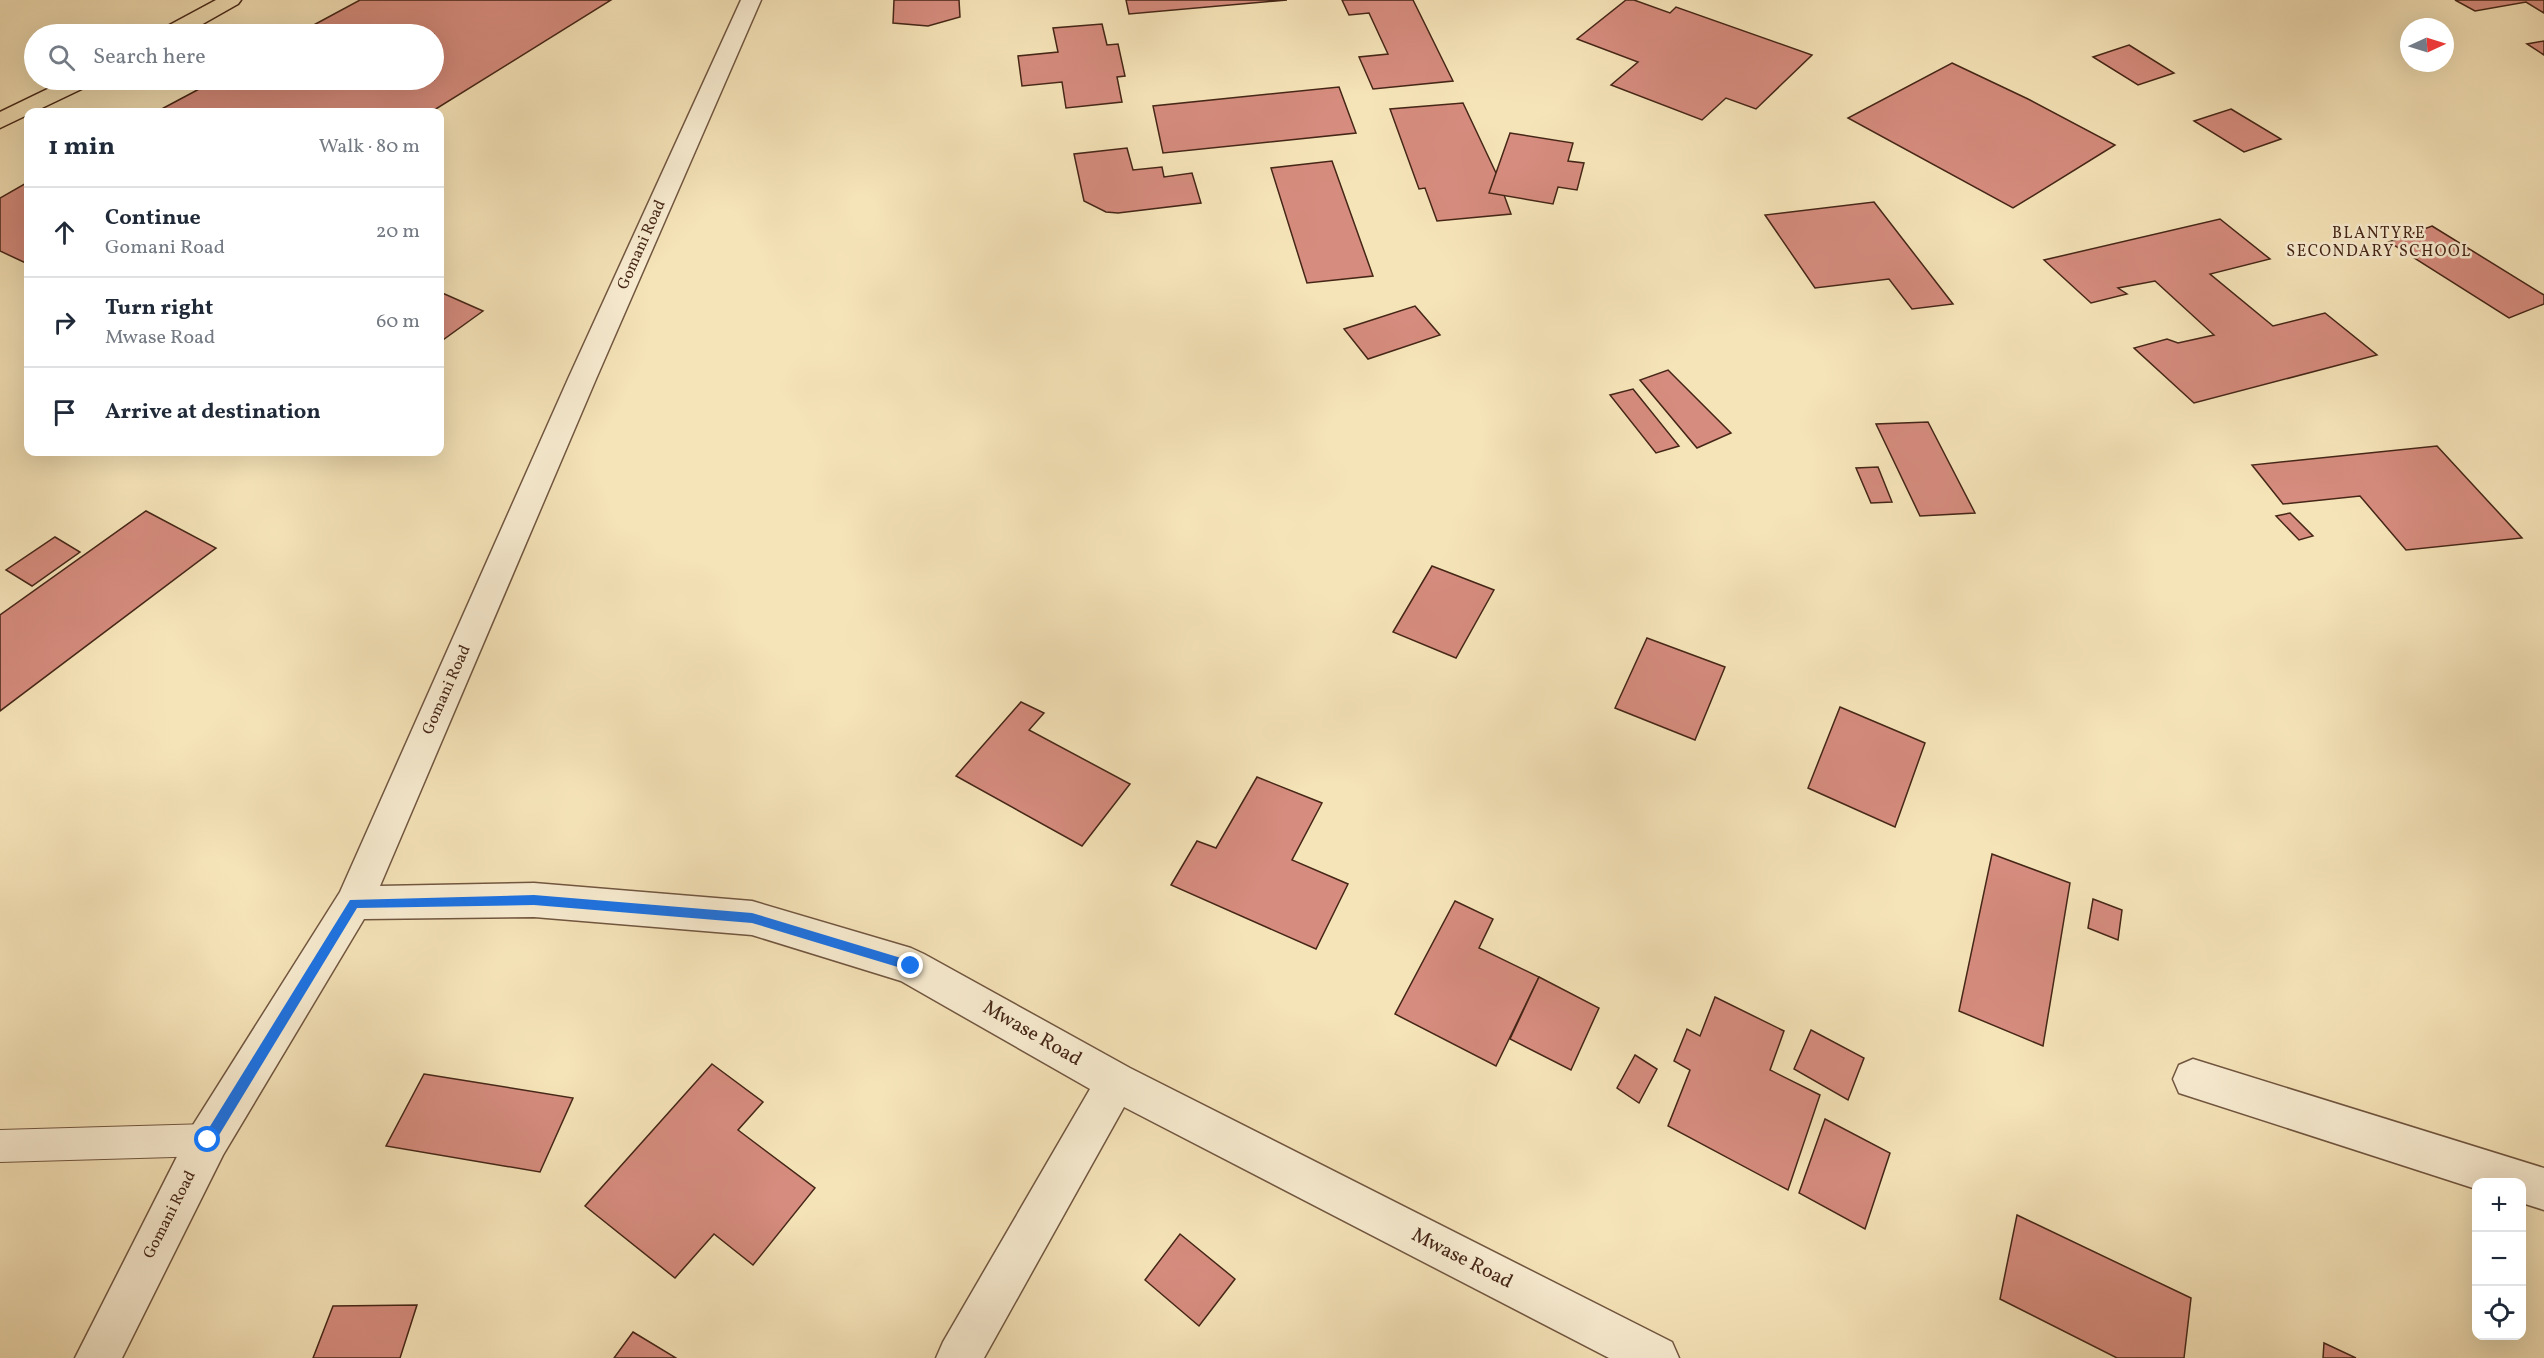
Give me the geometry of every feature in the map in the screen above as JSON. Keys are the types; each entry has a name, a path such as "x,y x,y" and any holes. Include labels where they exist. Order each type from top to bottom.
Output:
{"main road":[{"path":"188,24 231,0"},
{"path":"27,108 62,90"},
{"path":"0,122 24,110"}],"street":[{"name":"Gomani Road","path":"98,1358 208,1140 354,903 751,0"},
{"name":"Mwase Road","path":"354,903 534,900 752,918 911,966 1116,1082 1656,1358"},
{"path":"2193,1079 2544,1189"},
{"path":"959,1358 1116,1082"}],"lane":[{"path":"0,1146 208,1140"}],"building":[{"path":"360,0 611,0 437,108 164,108 197,90 444,90 444,24 316,24"},
{"path":"894,0 959,0 960,17 928,26 893,23"},
{"path":"1126,0 1287,0 1129,14"},
{"path":"1342,0 1413,0 1453,81 1373,89 1359,57 1388,54 1369,13 1349,15"},
{"path":"1626,0 1634,0 1670,13 1676,7 1812,55 1756,109 1726,98 1702,120 1611,85 1638,62 1577,39"},
{"path":"2455,0 2544,0 2544,13 2526,2 2475,11"},
{"path":"1102,24 1107,45 1118,44 1125,76 1117,77 1122,102 1066,108 1062,82 1022,86 1018,56 1058,52 1053,28"},
{"path":"2544,41 2544,55 2527,44"},
{"path":"2129,45 2174,73 2138,85 2093,57"},
{"path":"1952,63 2028,99 2115,145 2013,208 1848,118"},
{"path":"1339,87 1356,133 1163,153 1153,106"},
{"path":"1463,103 1496,173 1511,214 1437,221 1425,188 1419,189 1390,109"},
{"path":"2231,109 2281,139 2244,152 2194,121"},
{"path":"1510,133 1573,143 1568,161 1584,163 1577,190 1558,187 1553,204 1489,193"},
{"path":"1127,148 1133,170 1162,167 1164,177 1192,173 1201,203 1118,213 1106,212 1084,201 1074,154"},
{"path":"1332,161 1373,276 1307,283 1271,168"},
{"path":"24,184 24,262 0,251 0,198"},
{"path":"1874,202 1953,304 1912,309 1889,279 1815,288 1765,215"},
{"path":"2220,219 2270,259 2210,274 2273,326 2325,313 2377,355 2194,403 2134,348 2167,339 2178,343 2214,335 2155,281 2118,288 2127,294 2091,303 2044,260"},
{"path":"2432,226 2544,295 2544,304 2509,318 2389,242"},
{"path":"444,294 483,311 444,339"},
{"path":"1415,306 1440,335 1368,359 1344,329"},
{"path":"1668,370 1731,433 1697,448 1640,380"},
{"path":"1633,389 1679,446 1656,453 1610,395"},
{"path":"1928,422 1975,513 1920,516 1876,424"},
{"path":"2437,446 2522,538 2406,550 2360,496 2283,504 2252,465"},
{"path":"1878,467 1892,502 1871,503 1856,468"},
{"path":"146,511 216,548 0,711 0,615"},
{"path":"2290,513 2313,536 2299,540 2276,516"},
{"path":"55,537 80,552 32,586 6,570"},
{"path":"1432,566 1494,590 1456,658 1393,632"},
{"path":"1647,638 1725,667 1695,740 1615,708"},
{"path":"1021,702 1044,713 1029,730 1130,784 1082,846 956,776"},
{"path":"1840,707 1925,743 1895,827 1808,788"},
{"path":"1257,777 1322,803 1292,860 1348,884 1316,949 1171,885 1197,841 1216,848"},
{"path":"1992,854 2070,883 2043,1046 1959,1011"},
{"path":"2093,899 2122,910 2118,940 2088,928"},
{"path":"1455,901 1493,919 1479,948 1539,977 1496,1066 1395,1014"},
{"path":"1539,977 1599,1008 1571,1070 1510,1039"},
{"path":"1715,997 1784,1031 1770,1070 1820,1095 1788,1190 1668,1126 1690,1070 1674,1061 1687,1029 1700,1036"},
{"path":"1811,1030 1864,1058 1848,1100 1794,1069"},
{"path":"1635,1055 1657,1069 1639,1103 1617,1088"},
{"path":"712,1064 763,1102 738,1130 815,1188 753,1265 714,1234 675,1278 585,1206"},
{"path":"424,1074 573,1098 540,1172 386,1146"},
{"path":"1825,1119 1890,1153 1865,1229 1799,1193"},
{"path":"2017,1215 2191,1298 2184,1358 2117,1358 2000,1299"},
{"path":"1180,1234 1235,1279 1199,1326 1145,1280"},
{"path":"417,1305 400,1358 313,1358 333,1306"},
{"path":"633,1332 676,1358 614,1358"},
{"path":"2324,1343 2356,1358 2323,1358"}],"district":[{"name":"BLANTYRE SECONDARY SCHOOL","path":"2379,243"}],"route":[{"path":"208,1140 354,903 534,900 752,918 911,966"}]}
